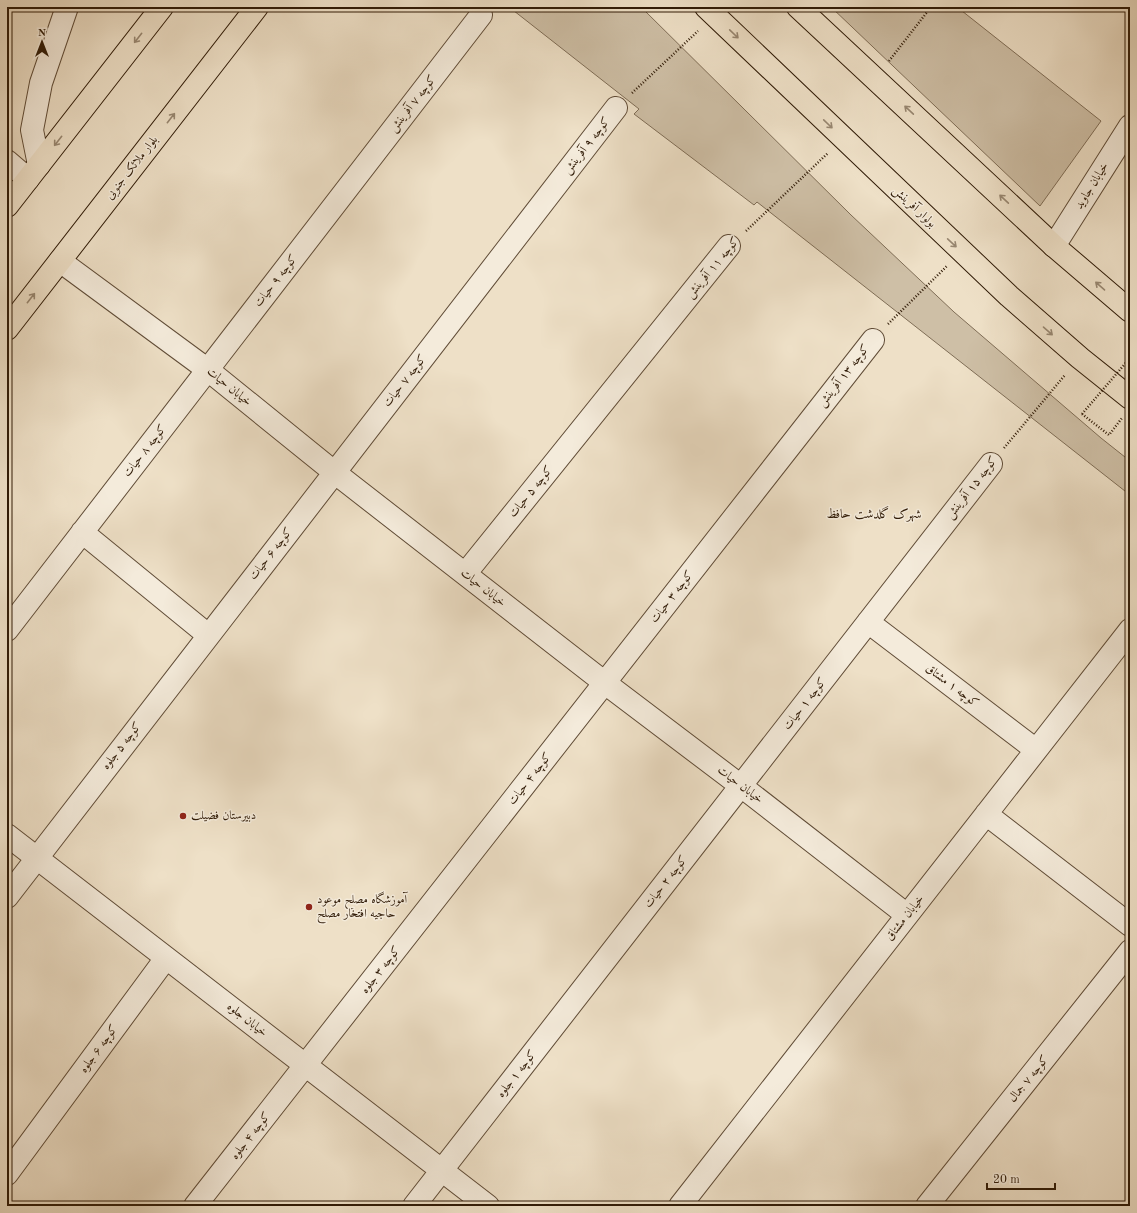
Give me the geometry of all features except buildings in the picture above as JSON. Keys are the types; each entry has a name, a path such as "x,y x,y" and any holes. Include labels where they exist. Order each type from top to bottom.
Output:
{"main road":[{"path":"7,206 162,7"},
{"name":"بلوار ملائک جنوبی","path":"7,329 256,7"},
{"path":"798,7 1054,246 1130,311"},
{"name":"بولوار آفرینش","path":"710,11 961,252 1080,358 1128,406"}],"street":[{"path":"7,161 34,172 32,130 41,83 67,7"},
{"name":"کوچه ۷ آفرینش","path":"344,192 481,15"},
{"name":"کوچه ۹ آفرینش","path":"475,290 616,108"},
{"name":"خیابان جاوید","path":"1054,246 1130,126"},
{"name":"کوچه ۹ حیات","path":"208,370 344,192"},
{"name":"کوچه ۱۱ آفرینش","path":"597,410 729,246"},
{"name":"خیابان حیات","path":"60,261 208,370 334,472 604,683 741,786 908,915"},
{"name":"کوچه ۷ حیات","path":"334,472 475,290"},
{"name":"کوچه ۱۳ آفرینش","path":"739,511 873,340"},
{"name":"کوچه ۸ حیات","path":"7,630 208,370"},
{"name":"کوچه ۵ حیات","path":"465,574 597,410"},
{"name":"کوچه ۱۵ آفرینش","path":"868,622 991,464"},
{"name":"کوچه ۶ حیات","path":"208,635 334,472"},
{"name":"کوچه ۳ حیات","path":"604,683 739,511"},
{"path":"82,532 208,635"},
{"name":"کوچه ۱ مشتاق","path":"868,622 1036,750"},
{"name":"کوچه ۱ حیات","path":"741,786 868,622"},
{"name":"خیابان مشتاق","path":"688,1203 908,915 1130,630"},
{"name":"کوچه ۵ جلوه","path":"7,897 208,635"},
{"name":"کوچه ۴ حیات","path":"456,874 604,683"},
{"name":"کوچه ۲ حیات","path":"591,978 741,786"},
{"path":"986,814 1130,925"},
{"name":"خیابان جلوه","path":"7,835 488,1206"},
{"name":"کوچه ۳ جلوه","path":"306,1066 456,874"},
{"name":"کوچه ۷ جمال","path":"927,1206 1130,951"},
{"name":"کوچه ۶ جلوه","path":"7,1174 166,958"},
{"name":"کوچه ۱ جلوه","path":"414,1206 591,978"},
{"name":"کوچه ۴ جلوه","path":"195,1206 306,1066"}],"path":[{"path":"875,79 931,7"},
{"name":"کوچه ۹ آفرینش","path":"616,108 710,11"},
{"name":"کوچه ۱۱ آفرینش","path":"729,246 843,139"},
{"name":"کوچه ۱۳ آفرینش","path":"873,340 961,252"},
{"name":"کوچه ۱۵ آفرینش","path":"991,464 1080,358"},
{"path":"1128,406 1109,435 1082,414 1130,358"}],"shaded area":[{"path":"509,7 641,7 851,215 954,312 1130,461 1130,495 757,202 754,205 634,114 639,109"},
{"path":"831,7 957,7 1101,121 1040,206"}],"place":[{"name":"دبیرستان فضیلت","path":"183,816"},
{"name":"آموزشگاه مصلح موعود حاجیه افتخار مصلح","path":"309,907"}],"district":[{"name":"شهرک گلدشت حافظ","path":"874,514"}]}
